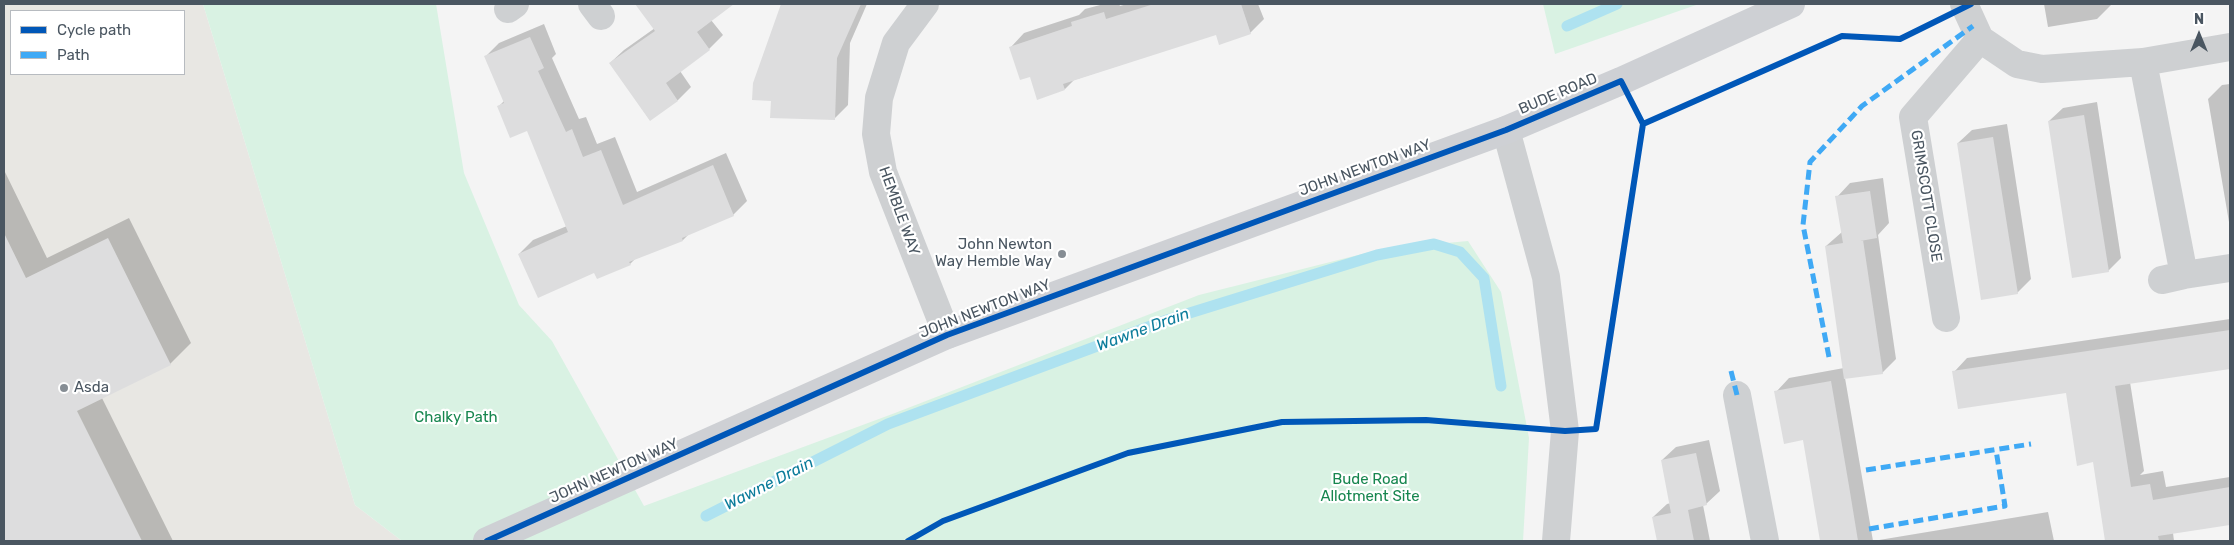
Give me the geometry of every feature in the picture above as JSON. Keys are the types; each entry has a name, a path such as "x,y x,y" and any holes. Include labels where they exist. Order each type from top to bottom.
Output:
{"street":[{"name":"HEMBLE WAY","path":"924,4 896,43 879,98 876,134 883,172 946,335"},
{"name":"BUDE ROAD","path":"1556,541 1564,431 1546,276 1506,130 1621,81 1791,4"},
{"path":"1964,4 1980,39 2017,64 2042,70 2143,62 2230,47"},
{"name":"GRIMSCOTT CLOSE","path":"1946,318 1913,117 1980,39"},
{"path":"2143,62 2173,277 2230,268"},
{"name":"JOHN NEWTON WAY","path":"487,541 946,335 1506,130"},
{"path":"1737,396 1765,541"}],"shaded area":[{"path":"4,4 203,4 355,505 402,541 4,541"}],"green space":[{"path":"203,4 436,4 464,173 519,305 552,341 644,506 895,413 1199,295 1382,249 1468,241 1501,292 1529,438 1523,541 402,541 355,505"},
{"path":"1543,4 1699,4 1555,54"}],"building":[{"path":"635,4 734,4 697,32 710,50 666,83 678,101 650,121 609,63 655,31"},
{"path":"781,4 861,4 837,58 835,120 770,118 771,101 752,100 753,83"},
{"path":"1154,4 1241,4 1251,34 1219,45 1216,35 1063,84 1065,90 1037,100 1030,77 1020,80 1009,47 1072,26 1071,22 1104,12 1106,19"},
{"path":"530,37 544,68 538,71 566,132 572,129 583,157 601,150 623,205 713,165 734,216 682,238 683,241 629,262 631,265 597,279 594,273 538,298 518,254 568,232 527,131 510,138 497,106 504,103 484,56"},
{"path":"2084,115 2109,272 2072,278 2048,121"},
{"path":"1993,137 2018,294 1981,300 1957,143"},
{"path":"1870,191 1877,238 1863,240 1883,374 1844,379 1825,246 1843,243 1835,196"},
{"name":"Asda","path":"4,233 26,278 108,238 171,365 77,411 142,541 4,541"},
{"path":"2230,330 2230,369 2115,386 2131,487 2150,484 2153,500 2230,487 2230,525 2158,536 2159,541 2105,541 2093,462 2077,466 2066,393 1958,409 1952,371"},
{"path":"1831,381 1858,541 1820,541 1803,440 1784,444 1774,391"},
{"path":"1696,453 1707,505 1688,510 1694,541 1657,541 1652,517 1671,513 1661,460"}],"waterway":[{"name":"Wawne Drain","path":"1567,26 1617,4"},
{"name":"Wawne Drain","path":"706,516 888,424 1167,320 1377,255 1434,244 1460,252 1484,278 1501,386"}],"marked path":[{"path":"1829,357 1803,225 1810,162 1862,106 1973,26"},
{"path":"1731,371 1737,395"},
{"path":"1866,470 2031,444"},
{"path":"1869,529 2005,506 1996,450"}],"cycle path":[{"path":"908,541 943,521 1128,453 1282,422 1426,420 1565,431 1596,429 1643,124 1842,36 1900,39 1971,4"},
{"path":"487,541 947,335 1506,130 1621,81 1643,124"}],"place":[{"name":"John Newton Way Hemble Way","path":"1062,254"},
{"name":"Asda","path":"64,388"}],"park label":[{"name":"Chalky Path","path":"456,418"},
{"name":"Bude Road Allotment Site","path":"1370,488"}]}
